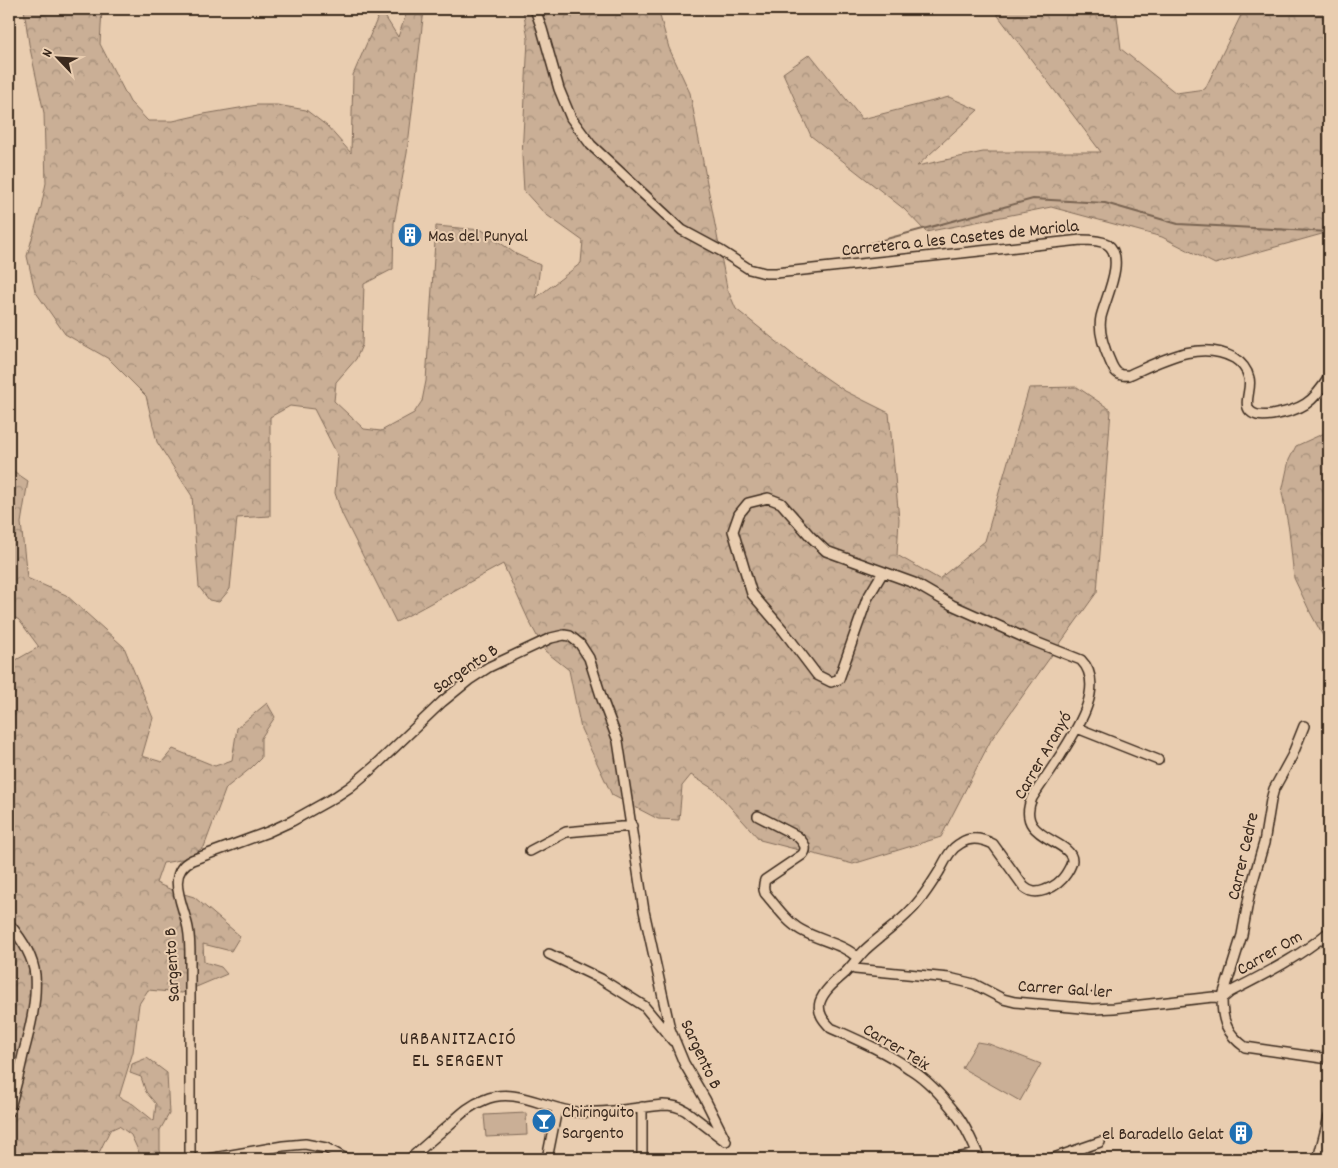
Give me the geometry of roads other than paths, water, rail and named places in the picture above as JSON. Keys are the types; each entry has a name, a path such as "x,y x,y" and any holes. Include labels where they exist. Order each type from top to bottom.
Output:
{"street":[{"name":"Carretera a les Casetes de Mariola","path":"535,9 559,89 571,118 591,145 682,230 749,269 764,273 776,273 1081,240 1100,242 1107,244 1112,249 1116,262 1100,328 1106,352 1117,374 1129,375 1190,352 1216,351 1226,354 1244,366 1250,381 1247,407 1256,415 1265,416 1303,406 1320,392 1329,377"},
{"name":"Carrer Aranyó","path":"849,968 864,951 912,910 936,877 948,855 962,842 976,839 993,844 1029,892 1037,893 1046,890 1063,880 1072,861 1071,855 1067,850 1044,837 1035,828 1030,821 1028,812 1032,798 1078,728 1088,704 1090,688 1086,664 1081,660 1022,637 952,605 914,583 826,551 781,503 768,498 748,503 739,514 733,531 752,594 818,674 831,682 839,679 867,599 883,572"},
{"name":"Sargento B","path":"190,1159 190,945 188,927 177,886 178,874 181,868 187,863 292,821 334,797 350,787 375,766 442,702 469,680 507,658 551,638 564,635 570,636 580,644 589,658 620,750 644,911 668,1021 684,1063 726,1141 679,1107 663,1104 642,1107"},
{"name":"Carrer Cedre","path":"1223,998 1242,935 1250,891 1264,843 1274,789 1292,756 1304,726"},
{"path":"1078,728 1158,760"},
{"path":"758,816 797,836 805,847 805,852 802,855 765,880 763,889 790,922 799,929 846,949 858,958"},
{"path":"530,851 566,832 632,826"},
{"path":"9,924 27,950 35,975 31,1024 9,1111"},
{"name":"Carrer Om","path":"1223,998 1230,992 1284,964 1329,932"},
{"path":"549,954 601,979 644,1006 664,1032 677,1045"},
{"name":"Carrer Gal·ler","path":"849,968 962,980 1003,999 1025,1004 1103,1009 1212,997 1223,998"},
{"name":"Carrer Teix","path":"849,968 828,989 820,1001 820,1015 824,1021 831,1028 884,1054 925,1080 957,1116 978,1156"},
{"path":"1223,998 1222,1010 1226,1026 1238,1042 1245,1046 1329,1059"},
{"path":"410,1159 467,1109 483,1100 512,1095 557,1109 576,1112 642,1107 642,1159"},
{"path":"547,1159 557,1109"},
{"path":"1329,1117 1319,1157 1329,1159"},
{"path":"1051,1159 1100,1142"},
{"path":"208,1159 305,1144 326,1148 346,1159"},
{"path":"952,1159 978,1156"}],"waterway":[{"path":"846,250 1033,199 1105,203 1178,224 1329,232"}],"place":[{"name":"Mas del Punyal","path":"410,235"},
{"name":"Chiringuito Sargento","path":"544,1121"},
{"name":"el Baradello Gelat","path":"1241,1133"}],"district":[{"name":"URBANITZACIÓ EL SERGENT","path":"458,1048"}]}
